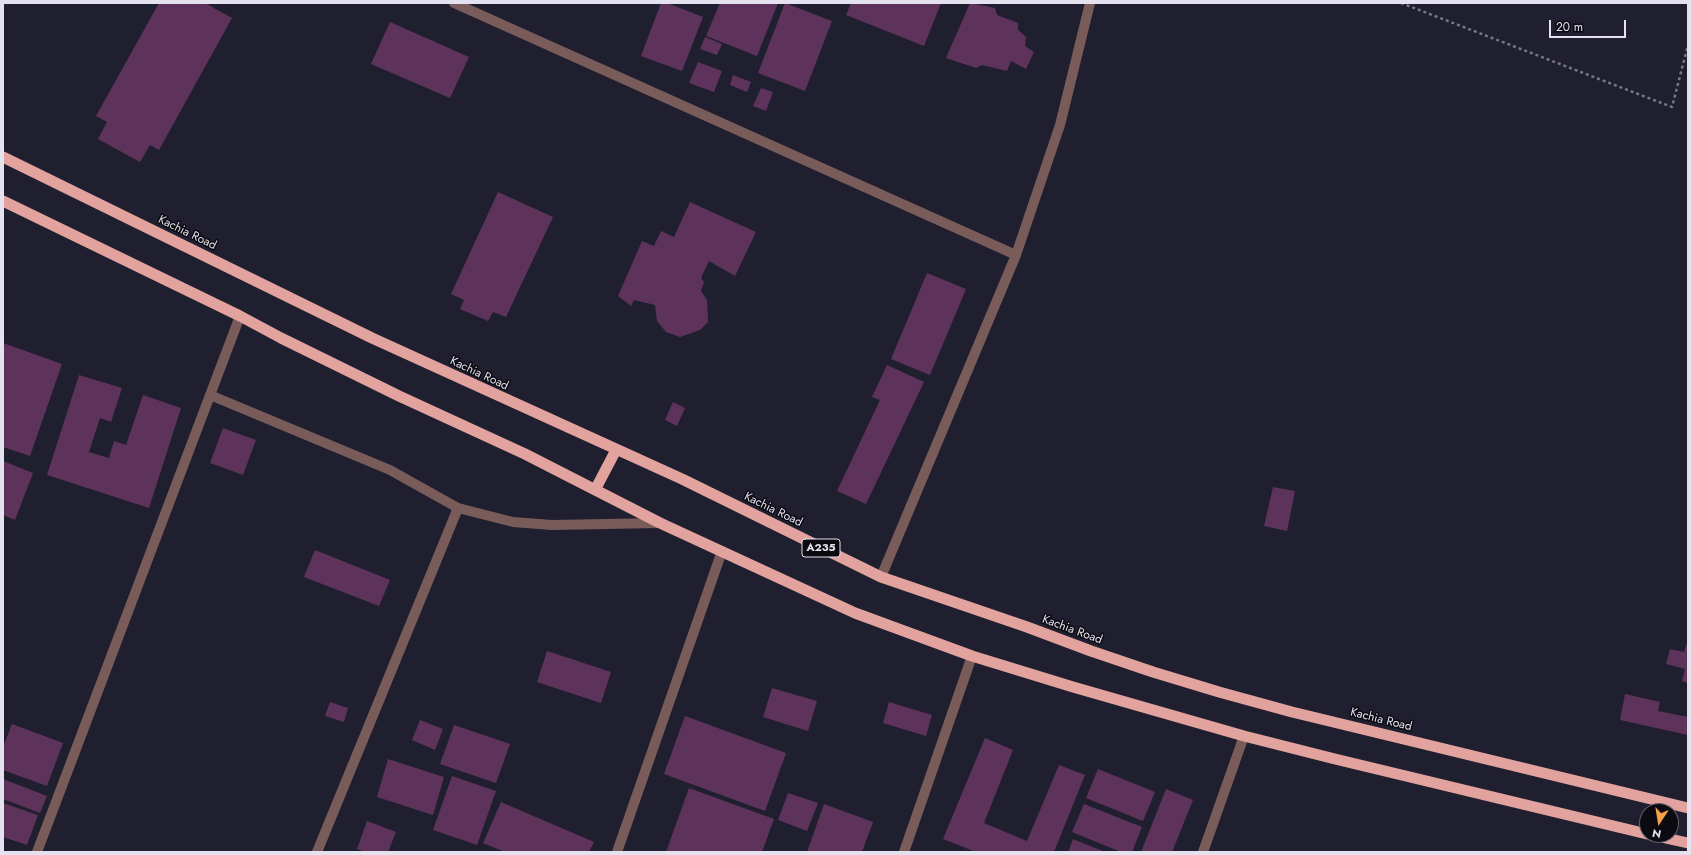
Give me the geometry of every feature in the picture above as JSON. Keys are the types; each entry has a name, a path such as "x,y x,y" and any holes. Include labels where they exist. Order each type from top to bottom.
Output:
{"highway":[{"name":"Kachia Road","path":"3,158 372,338 682,479 880,577 1027,627 1098,654 1219,692 1292,712 1688,808"},
{"path":"3,201 240,316 288,342 525,454 660,523 855,613 972,656 1244,736 1639,832"},
{"path":"595,490 616,450"}],"street":[{"path":"454,3 1016,255"},
{"path":"880,577 1016,255 1060,126 1090,3"},
{"path":"37,852 240,316"},
{"path":"210,395 390,470 458,508 521,523 552,525 660,523"},
{"path":"317,852 458,508"},
{"path":"617,852 722,551"},
{"path":"904,852 972,656"},
{"path":"1202,852 1244,736"}],"path":[{"path":"1401,3 1672,107 1688,45"}],"building":[{"path":"159,3 205,3 232,18 159,150 150,145 140,162 98,139 107,122 96,116"},
{"path":"661,3 667,3 703,17 682,71 641,56"},
{"path":"720,3 778,3 757,56 706,36"},
{"path":"785,3 832,21 805,91 758,73"},
{"path":"851,3 941,3 924,46 846,15"},
{"path":"970,3 995,8 997,15 1018,23 1018,30 1026,37 1025,46 1034,52 1026,69 1011,61 1007,71 982,65 976,68 946,58"},
{"path":"390,22 469,57 450,98 371,64"},
{"path":"705,37 722,44 717,55 700,49"},
{"path":"698,62 722,71 714,92 689,83"},
{"path":"733,75 751,82 747,92 730,85"},
{"path":"761,88 773,92 766,111 753,106"},
{"path":"498,192 553,217 506,317 493,312 488,321 460,309 464,300 451,294"},
{"path":"690,202 756,232 735,276 709,261 701,278 704,282 701,291 707,300 708,322 700,330 680,337 666,332 657,321 655,305 634,300 631,306 618,296 642,241 654,246 661,231 674,237"},
{"path":"927,273 966,289 930,375 891,359"},
{"path":"3,343 62,364 30,456 3,447"},
{"path":"887,365 924,382 866,504 837,491 880,400 872,397"},
{"path":"79,375 122,388 111,422 100,418 89,452 109,458 114,441 126,445 143,395 181,408 149,508 47,475"},
{"path":"673,402 685,408 677,426 665,420"},
{"path":"223,428 256,440 243,475 210,463"},
{"path":"3,461 33,473 15,520 3,515"},
{"path":"1273,487 1295,491 1287,531 1264,526"},
{"path":"315,550 390,580 379,606 304,577"},
{"path":"1688,640 1688,683 1682,681 1685,669 1666,664 1670,649 1684,652"},
{"path":"547,651 611,672 601,703 537,682"},
{"path":"772,688 817,701 808,731 763,717"},
{"path":"1625,694 1660,702 1658,711 1688,717 1688,735 1620,720"},
{"path":"330,702 348,708 344,722 325,716"},
{"path":"889,702 932,715 926,736 883,723"},
{"path":"685,716 786,753 765,811 664,774"},
{"path":"420,720 443,729 435,750 412,740"},
{"path":"12,724 63,743 47,786 3,770 3,747"},
{"path":"454,725 510,744 496,783 440,764"},
{"path":"985,738 1013,750 984,823 1027,841 1059,765 1085,775 1054,852 976,852 943,839"},
{"path":"388,759 444,777 433,815 377,797"},
{"path":"1098,769 1155,792 1143,821 1086,798"},
{"path":"452,776 496,791 477,845 433,830"},
{"path":"3,779 47,796 40,813 3,799"},
{"path":"689,788 774,819 762,852 666,852"},
{"path":"1166,789 1193,800 1172,852 1141,852"},
{"path":"788,793 818,803 807,831 778,820"},
{"path":"501,802 594,842 589,852 505,852 483,843"},
{"path":"3,803 38,815 27,845 3,837"},
{"path":"824,804 873,822 862,852 807,852"},
{"path":"1084,804 1142,827 1132,852 1121,852 1072,832"},
{"path":"367,821 396,832 388,852 365,852 357,849"},
{"path":"1073,839 1105,852 1068,852"}]}
